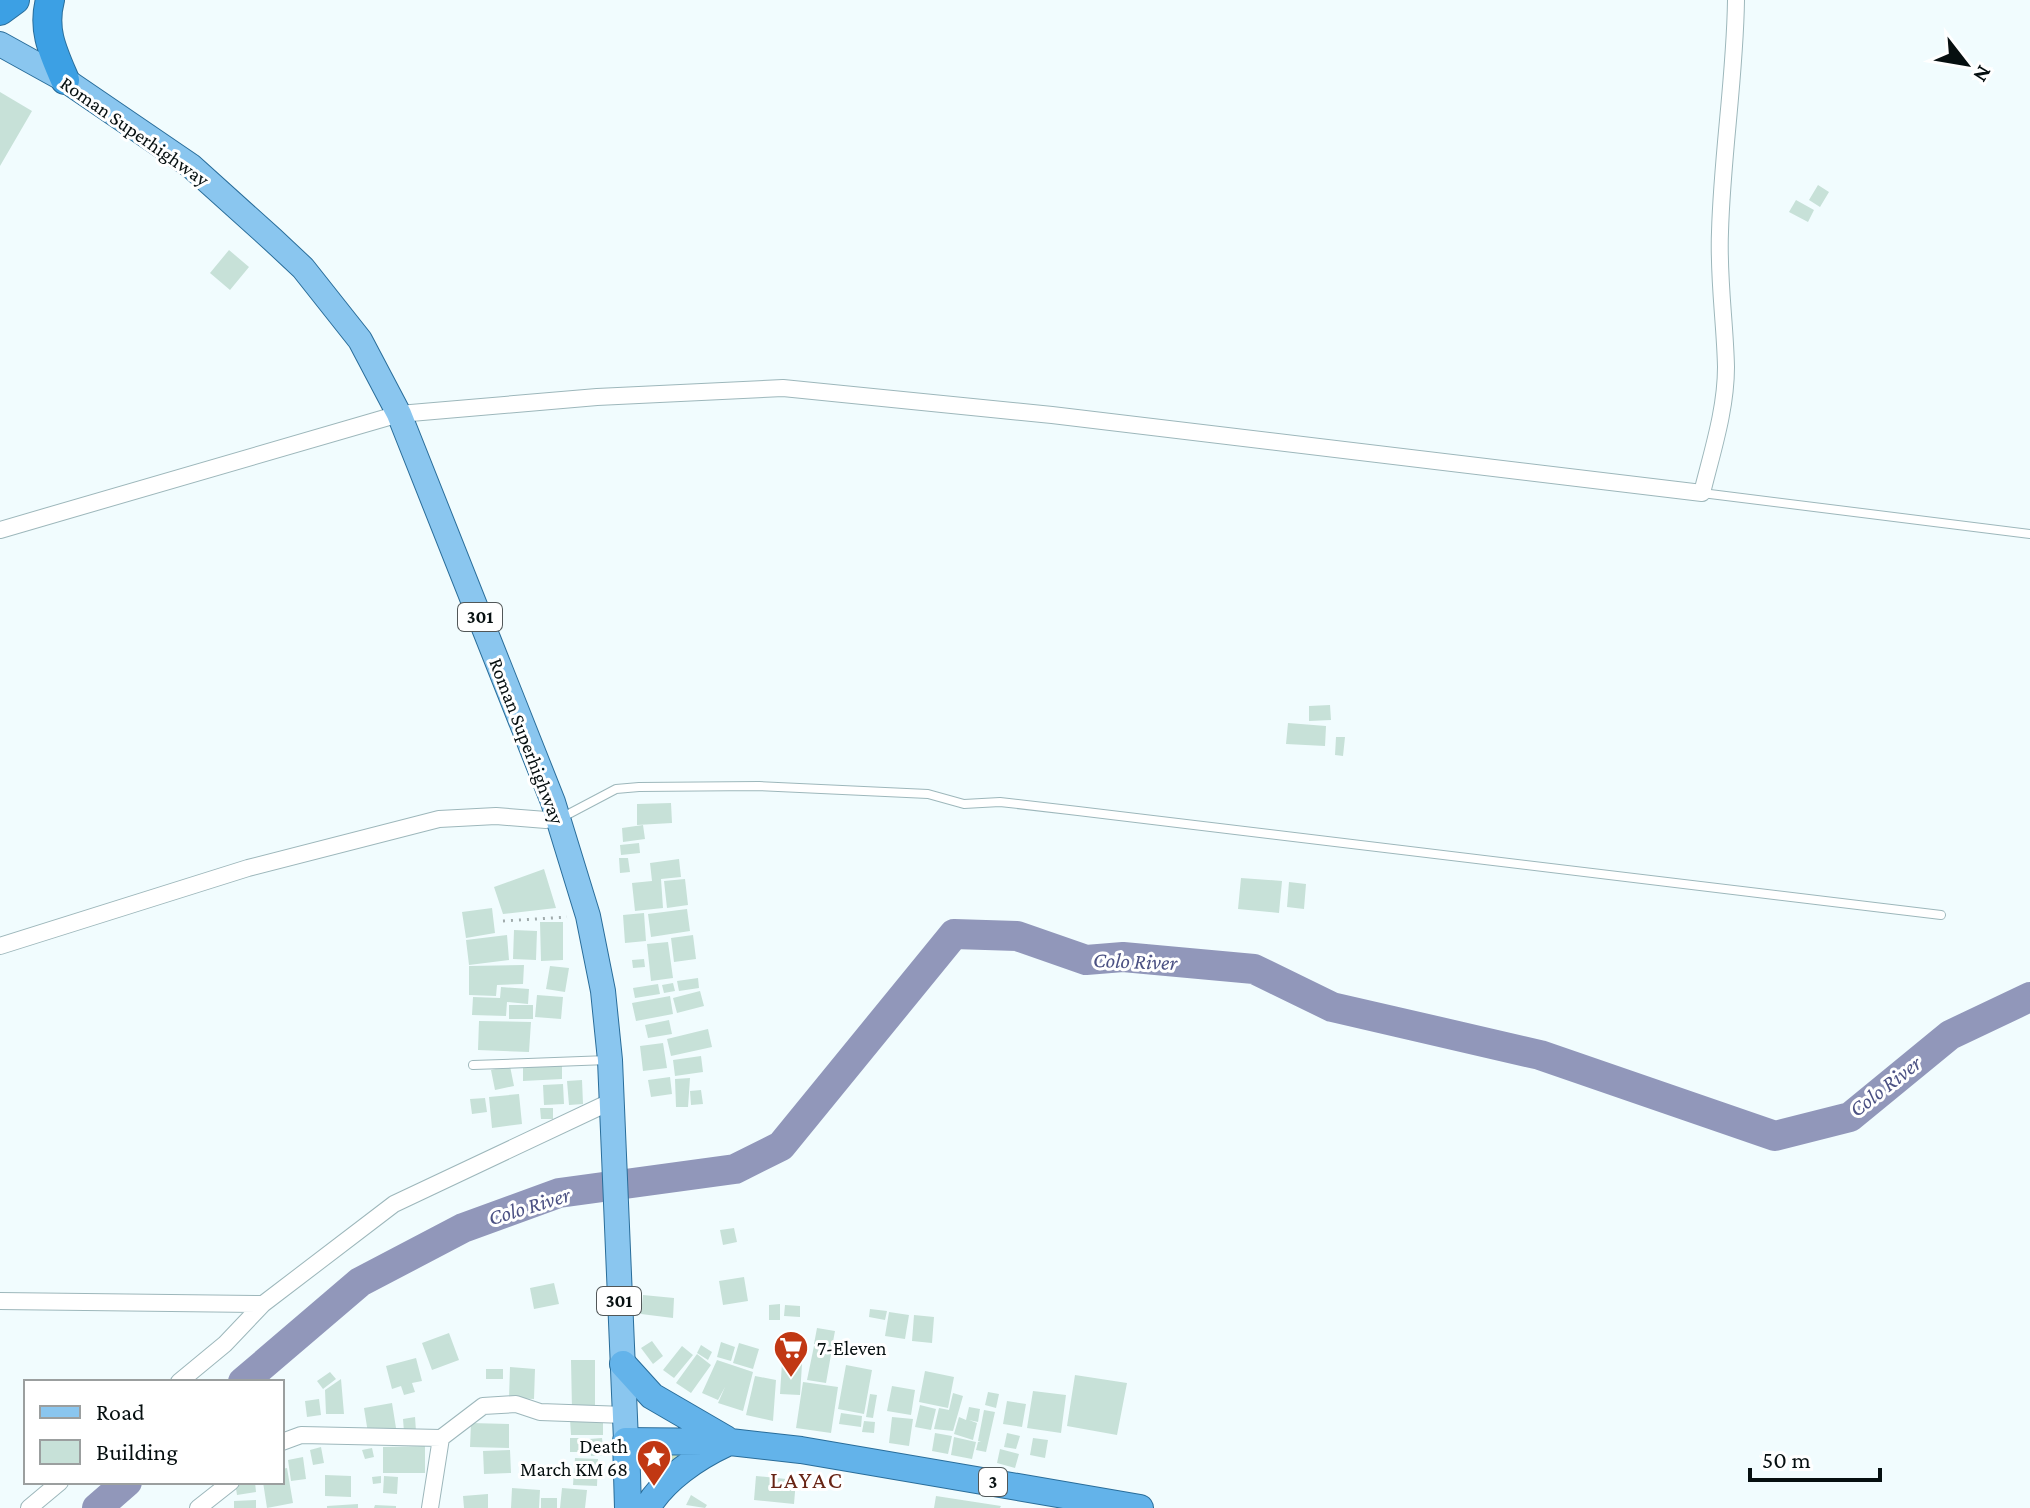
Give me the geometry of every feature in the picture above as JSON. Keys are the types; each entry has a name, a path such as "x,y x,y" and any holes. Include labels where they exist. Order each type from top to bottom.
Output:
{"highway":[{"path":"0,11 15,0"},
{"path":"50,0 45,20 49,42 65,80"},
{"path":"623,1364 652,1396 686,1419 731,1442"},
{"path":"626,1441 628,1508"},
{"name":"3","path":"626,1441 731,1442 831,1455 1140,1508"},
{"path":"647,1508 667,1483 691,1464 731,1442"}],"main road":[{"name":"Roman Superhighway","path":"0,44 65,80 191,166 303,268 360,340 403,424 588,916 603,991 610,1060 626,1441"}],"street":[{"path":"0,530 403,424 597,397 783,388 1052,415 1702,493 1722,414 1726,367 1721,318 1720,231 1736,44 1736,0"},
{"path":"0,946 248,868 439,819 552,814"},
{"path":"181,1380 225,1344 263,1304 394,1204 610,1109"},
{"path":"0,1301 263,1304"},
{"path":"284,1441 301,1435 441,1438 483,1406 516,1404 540,1412 625,1415"},
{"path":"430,1508 441,1438"},
{"path":"29,1508 58,1484"},
{"path":"198,1508 228,1484"}],"lane":[{"path":"1702,493 2030,534"},
{"path":"552,814 616,789 639,787 759,786 928,794 964,804 1000,802 1062,809 1941,915"},
{"path":"473,1065 610,1060"}],"path":[{"path":"503,921 588,916"}],"green space":[{"path":"692,1455 651,1496 650,1459"}],"building":[{"path":"0,92 32,111 0,166"},
{"path":"1818,185 1829,192 1820,207 1809,200"},
{"path":"1796,200 1814,210 1808,222 1789,212"},
{"path":"229,250 249,267 230,290 210,273"},
{"path":"1330,705 1331,720 1309,721 1309,706"},
{"path":"1288,723 1326,726 1325,746 1286,744"},
{"path":"1336,737 1345,737 1343,756 1335,755"},
{"path":"671,803 672,823 637,825 637,804"},
{"path":"643,825 645,839 623,842 622,828"},
{"path":"639,843 640,853 621,855 620,845"},
{"path":"619,858 628,858 630,872 620,873"},
{"path":"679,859 681,877 661,879 663,908 635,911 632,883 652,881 650,863"},
{"path":"544,869 556,908 503,914 494,887"},
{"path":"1241,878 1282,881 1279,913 1238,909"},
{"path":"685,879 688,905 667,908 664,881"},
{"path":"1289,882 1306,884 1304,909 1287,907"},
{"path":"492,908 495,933 466,938 462,912"},
{"path":"687,909 690,931 651,937 648,914"},
{"path":"644,913 646,941 625,943 623,915"},
{"path":"540,922 563,922 563,960 541,961"},
{"path":"514,930 537,931 536,960 513,959"},
{"path":"507,935 509,960 469,965 466,940"},
{"path":"693,935 696,959 674,962 671,938"},
{"path":"668,942 673,978 651,981 647,944"},
{"path":"644,959 645,967 633,968 632,960"},
{"path":"524,965 523,984 497,985 496,996 469,995 469,966"},
{"path":"550,966 569,968 565,992 546,989"},
{"path":"698,978 699,988 679,991 677,981"},
{"path":"673,983 675,991 664,993 662,985"},
{"path":"658,984 660,994 635,998 633,988"},
{"path":"501,987 529,989 528,1004 507,1002 506,1016 472,1015 473,997 500,998"},
{"path":"700,991 704,1006 677,1013 673,998"},
{"path":"537,995 563,997 561,1019 535,1017"},
{"path":"670,996 673,1014 636,1021 632,1003"},
{"path":"509,1005 533,1005 533,1019 509,1019"},
{"path":"669,1020 672,1034 648,1038 645,1025"},
{"path":"479,1021 531,1022 529,1052 478,1050"},
{"path":"708,1029 712,1047 671,1056 667,1039"},
{"path":"663,1043 667,1068 643,1071 640,1046"},
{"path":"701,1056 703,1072 675,1076 673,1060"},
{"path":"562,1062 562,1079 523,1081 523,1064"},
{"path":"510,1066 514,1086 495,1090 491,1070"},
{"path":"670,1077 672,1094 651,1097 648,1080"},
{"path":"690,1078 688,1107 676,1107 675,1079"},
{"path":"582,1080 583,1104 569,1105 567,1081"},
{"path":"563,1084 564,1104 544,1105 543,1085"},
{"path":"701,1090 703,1104 691,1105 690,1091"},
{"path":"519,1094 522,1124 492,1128 489,1097"},
{"path":"485,1098 487,1112 472,1114 470,1099"},
{"path":"540,1108 553,1108 553,1119 541,1119"},
{"path":"734,1228 737,1242 723,1245 720,1230"},
{"path":"744,1277 748,1301 723,1305 719,1281"},
{"path":"554,1283 559,1304 534,1309 530,1288"},
{"path":"643,1295 674,1298 673,1318 641,1314"},
{"path":"780,1304 780,1320 769,1320 769,1305"},
{"path":"785,1305 800,1306 800,1317 784,1316"},
{"path":"870,1309 887,1311 885,1320 869,1317"},
{"path":"889,1312 909,1315 905,1339 885,1336"},
{"path":"914,1315 934,1317 932,1343 912,1341"},
{"path":"817,1328 835,1331 832,1347 814,1344"},
{"path":"449,1333 459,1360 432,1370 422,1343"},
{"path":"652,1341 663,1356 653,1364 641,1348"},
{"path":"721,1342 735,1347 731,1361 717,1357"},
{"path":"739,1343 759,1349 753,1369 733,1363"},
{"path":"701,1345 712,1352 708,1360 697,1353"},
{"path":"781,1345 800,1347 799,1363 780,1361"},
{"path":"682,1346 693,1355 674,1378 663,1370"},
{"path":"814,1346 832,1349 826,1383 807,1380"},
{"path":"697,1354 711,1365 691,1393 676,1383"},
{"path":"416,1358 422,1381 412,1383 415,1392 404,1395 401,1386 392,1389 386,1366"},
{"path":"571,1360 595,1360 595,1409 572,1410"},
{"path":"717,1360 753,1372 743,1411 718,1403 725,1387 718,1400 702,1393"},
{"name":"7-Eleven","path":"782,1363 802,1364 800,1395 780,1394"},
{"path":"846,1365 872,1370 864,1414 838,1409"},
{"path":"510,1367 535,1369 534,1399 509,1398"},
{"path":"486,1369 503,1369 503,1379 486,1379"},
{"path":"925,1371 954,1377 948,1408 919,1402"},
{"path":"330,1372 336,1379 323,1389 317,1381"},
{"path":"1075,1375 1127,1383 1117,1435 1067,1426"},
{"path":"755,1376 776,1380 773,1421 746,1415"},
{"path":"341,1379 344,1414 326,1414 325,1390"},
{"path":"803,1382 838,1387 831,1433 796,1428"},
{"path":"892,1386 915,1390 911,1415 887,1411"},
{"path":"1033,1391 1066,1395 1061,1433 1027,1428"},
{"path":"988,1392 999,1394 996,1408 985,1405"},
{"path":"953,1393 963,1396 953,1431 934,1429 939,1408 949,1410"},
{"path":"870,1394 877,1395 873,1418 866,1417"},
{"path":"319,1399 321,1415 307,1417 305,1401"},
{"path":"1007,1401 1026,1404 1022,1427 1003,1424"},
{"path":"392,1403 396,1428 368,1433 364,1408"},
{"path":"920,1405 936,1409 931,1430 915,1427"},
{"path":"969,1407 980,1409 978,1422 969,1420 977,1423 973,1440 954,1434 959,1417 966,1420"},
{"path":"984,1410 995,1412 986,1452 976,1450 978,1442 981,1442 978,1441"},
{"path":"841,1413 862,1416 861,1427 839,1424"},
{"path":"415,1417 416,1431 404,1432 403,1419"},
{"path":"892,1417 913,1419 909,1446 889,1443"},
{"path":"603,1418 603,1435 571,1435 570,1419"},
{"path":"864,1421 875,1422 874,1433 862,1432"},
{"path":"471,1423 509,1424 509,1448 470,1447"},
{"path":"935,1433 952,1436 948,1454 932,1451"},
{"path":"1007,1433 1020,1436 1016,1449 1004,1447"},
{"path":"954,1437 976,1442 972,1459 951,1455"},
{"path":"570,1438 586,1438 585,1452 570,1452"},
{"path":"602,1438 604,1455 591,1456 589,1439"},
{"path":"1033,1438 1048,1440 1045,1458 1030,1455"},
{"path":"425,1446 425,1473 383,1473 383,1447"},
{"path":"321,1447 324,1463 313,1465 310,1450"},
{"path":"372,1448 374,1457 365,1459 362,1450"},
{"path":"1000,1449 1019,1454 1015,1468 997,1463"},
{"path":"510,1450 511,1473 484,1474 483,1451"},
{"path":"303,1457 306,1479 291,1481 288,1460"},
{"path":"575,1458 598,1459 597,1486 573,1485"},
{"path":"287,1468 293,1503 267,1508 263,1484 284,1484 284,1469"},
{"path":"325,1475 351,1476 351,1497 325,1496"},
{"path":"381,1476 381,1483 373,1484 372,1477"},
{"path":"384,1476 398,1477 397,1494 383,1493"},
{"path":"756,1476 796,1480 794,1504 754,1500"},
{"path":"235,1484 255,1484 256,1492 237,1495"},
{"path":"512,1488 540,1490 539,1508 511,1508"},
{"path":"562,1488 587,1490 585,1508 560,1508"},
{"path":"488,1494 488,1508 464,1508 463,1496"},
{"path":"691,1495 707,1505 705,1508 686,1505"},
{"path":"936,1496 1001,1506 934,1508"},
{"path":"541,1498 557,1498 557,1508 541,1508"},
{"path":"256,1500 256,1508 234,1508 234,1501"},
{"path":"358,1504 358,1508 327,1508 327,1506"},
{"path":"375,1505 396,1506 396,1508 374,1508"}],"waterway":[{"name":"Colo River","path":"245,1380 360,1282 463,1228 559,1193 735,1169 781,1146 954,934 1017,936 1086,960 1123,957 1254,969 1332,1007 1540,1055 1775,1136 1850,1117 1950,1035 2030,997"},
{"name":"Colo River","path":"97,1508 125,1484"}],"place":[{"name":"7-Eleven","path":"791,1379"},
{"name":"Death March KM 68","path":"654,1488"}],"district":[{"name":"LAYAC","path":"807,1479"}]}
